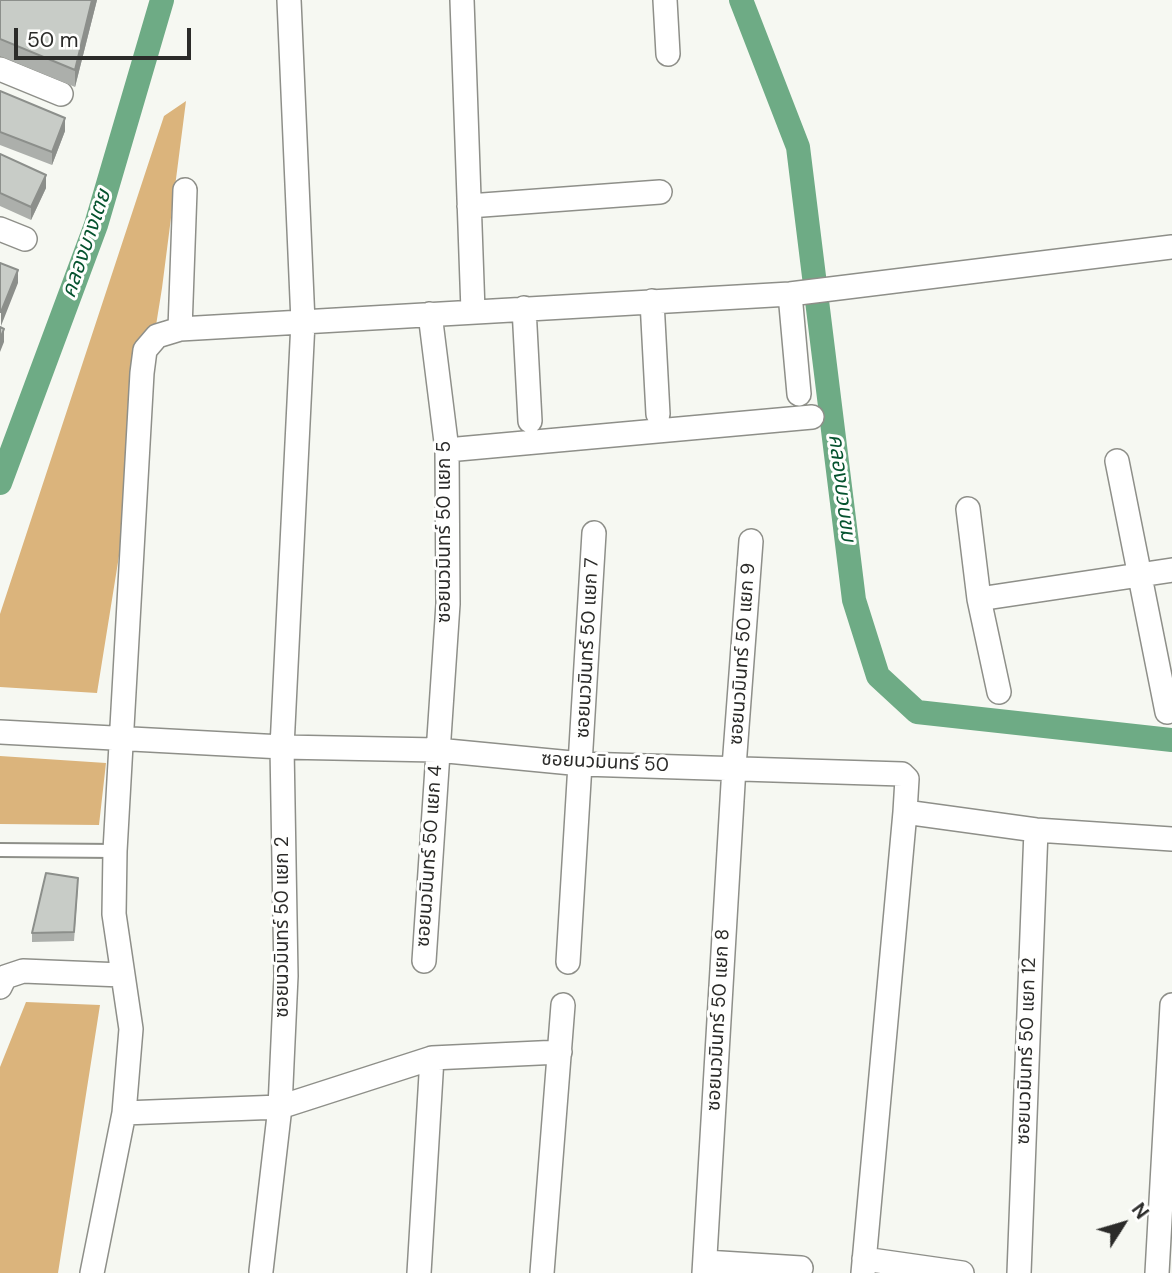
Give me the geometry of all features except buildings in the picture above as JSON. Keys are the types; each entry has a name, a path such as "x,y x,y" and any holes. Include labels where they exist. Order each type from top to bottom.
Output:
{"street":[{"name":"ซอยนวมินทร์ 50 แยก 2","path":"261,1271 280,1107 286,976 282,747 303,322 289,0"},
{"path":"462,0 473,311"},
{"path":"665,0 668,54"},
{"path":"0,69 61,94"},
{"path":"180,329 185,190"},
{"path":"469,206 660,192"},
{"path":"0,229 25,239"},
{"path":"92,1273 124,1112 131,1029 114,914 115,850 145,350 157,336 180,329 799,292 1172,247"},
{"path":"799,292 799,394"},
{"path":"652,301 658,414"},
{"path":"524,308 530,421"},
{"name":"ซอยนวมินทร์ 50 แยก 5","path":"430,314 447,450 448,604 437,750"},
{"path":"447,450 812,417"},
{"path":"1117,461 1167,712"},
{"path":"968,509 979,599 999,692"},
{"name":"ซอยนวมินทร์ 50 แยก 7","path":"568,962 594,533"},
{"name":"ซอยนวมินทร์ 50 แยก 9","path":"734,767 751,541"},
{"path":"979,599 1172,570"},
{"name":"ซอยนวมินทร์ 50","path":"0,732 282,747 437,750 582,764 902,774 907,779 905,812"},
{"name":"ซอยนวมินทร์ 50 แยก 4","path":"424,961 437,750"},
{"name":"ซอยนวมินทร์ 50 แยก 8","path":"704,1268 734,767"},
{"path":"962,1273 864,1266 905,812 1036,830 1172,839"},
{"name":"ซอยนวมินทร์ 50 แยก 12","path":"1019,1273 1036,830"},
{"path":"0,987 5,977 23,971 122,975"},
{"path":"1157,1273 1172,1004"},
{"path":"542,1273 563,1005"},
{"path":"124,1112 280,1107 432,1058 560,1052"},
{"path":"419,1273 432,1058"},
{"path":"704,1268 801,1268"}],"lane":[{"path":"0,850 115,850"}],"shaded area":[{"path":"186,101 162,288 97,693 0,687 0,614 164,116"},
{"path":"0,756 106,763 99,825 0,824"},
{"path":"26,1002 100,1005 58,1273 0,1273 0,1067"}],"waterway":[{"name":"คลองบางเตย","path":"0,483 96,225 162,0"},
{"name":"คลองบวบขม","path":"741,0 798,147 854,600 878,676 917,712 1172,740"}]}
